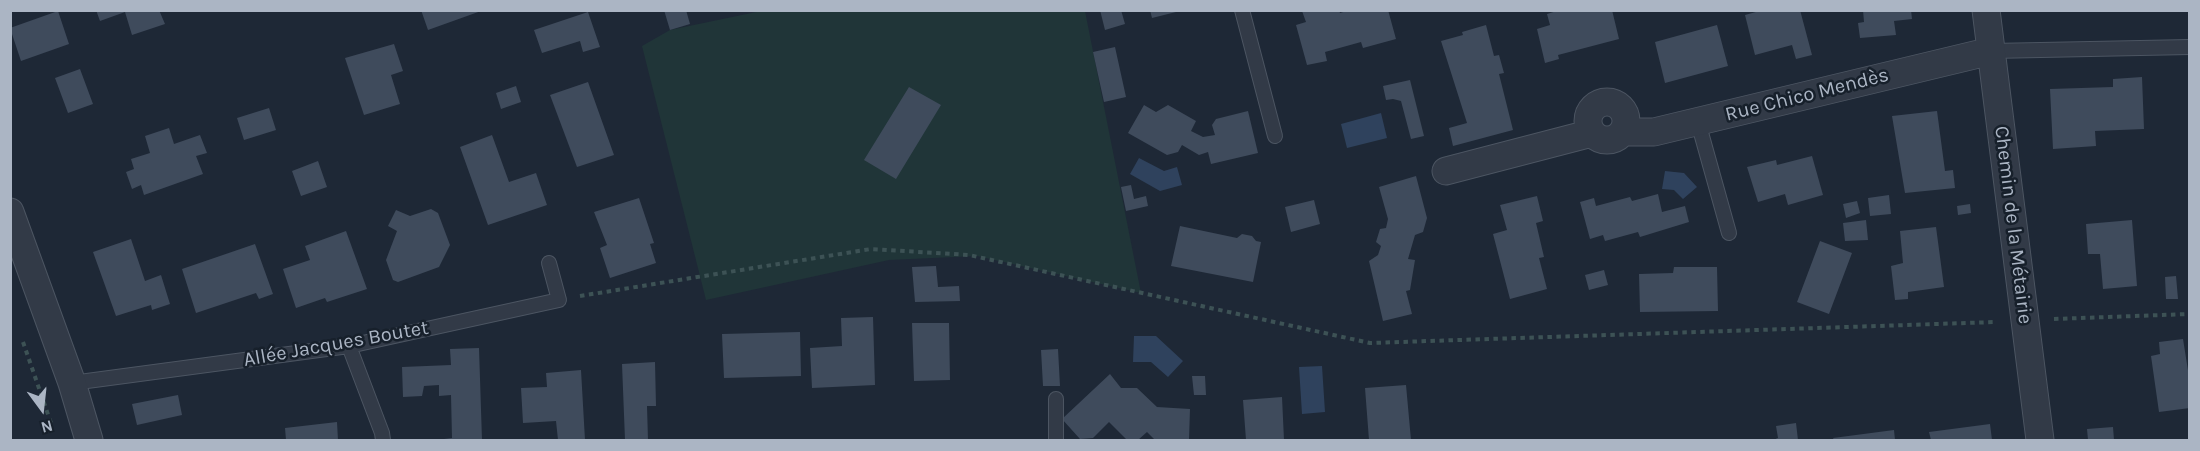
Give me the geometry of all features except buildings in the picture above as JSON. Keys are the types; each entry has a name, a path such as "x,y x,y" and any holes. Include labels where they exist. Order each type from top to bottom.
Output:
{"street":[{"name":"Chemin de la Métairie","path":"1986,10 2040,441"},
{"name":"Rue Chico Mendès","path":"1446,171 1592,133 1598,138 1607,140 1616,138 1623,132 1654,132 1991,51"},
{"path":"10,212 72,383 88,441"}],"lane":[{"path":"1242,10 1275,136"},
{"path":"1991,51 2190,47"},
{"path":"1698,122 1729,233"},
{"path":"549,263 559,300"},
{"name":"Allée Jacques Boutet","path":"72,383 350,346 559,300"},
{"path":"350,346 383,441"},
{"path":"1056,399 1056,441"}],"path":[{"path":"559,300 871,249 969,255 1370,343 2190,314"},
{"path":"22,338 54,431"}],"green space":[{"path":"761,11 1085,11 1141,293 977,256 889,260 706,300 642,46 670,30"}],"water":[{"path":"1381,113 1387,138 1347,148 1341,124"},
{"path":"1139,158 1164,171 1177,167 1182,185 1160,191 1130,174"},
{"path":"1665,171 1684,173 1697,187 1683,199 1674,190 1662,189"},
{"path":"1134,336 1156,336 1183,361 1168,377 1151,362 1133,362"},
{"path":"1322,366 1325,412 1302,414 1299,367"}]}
